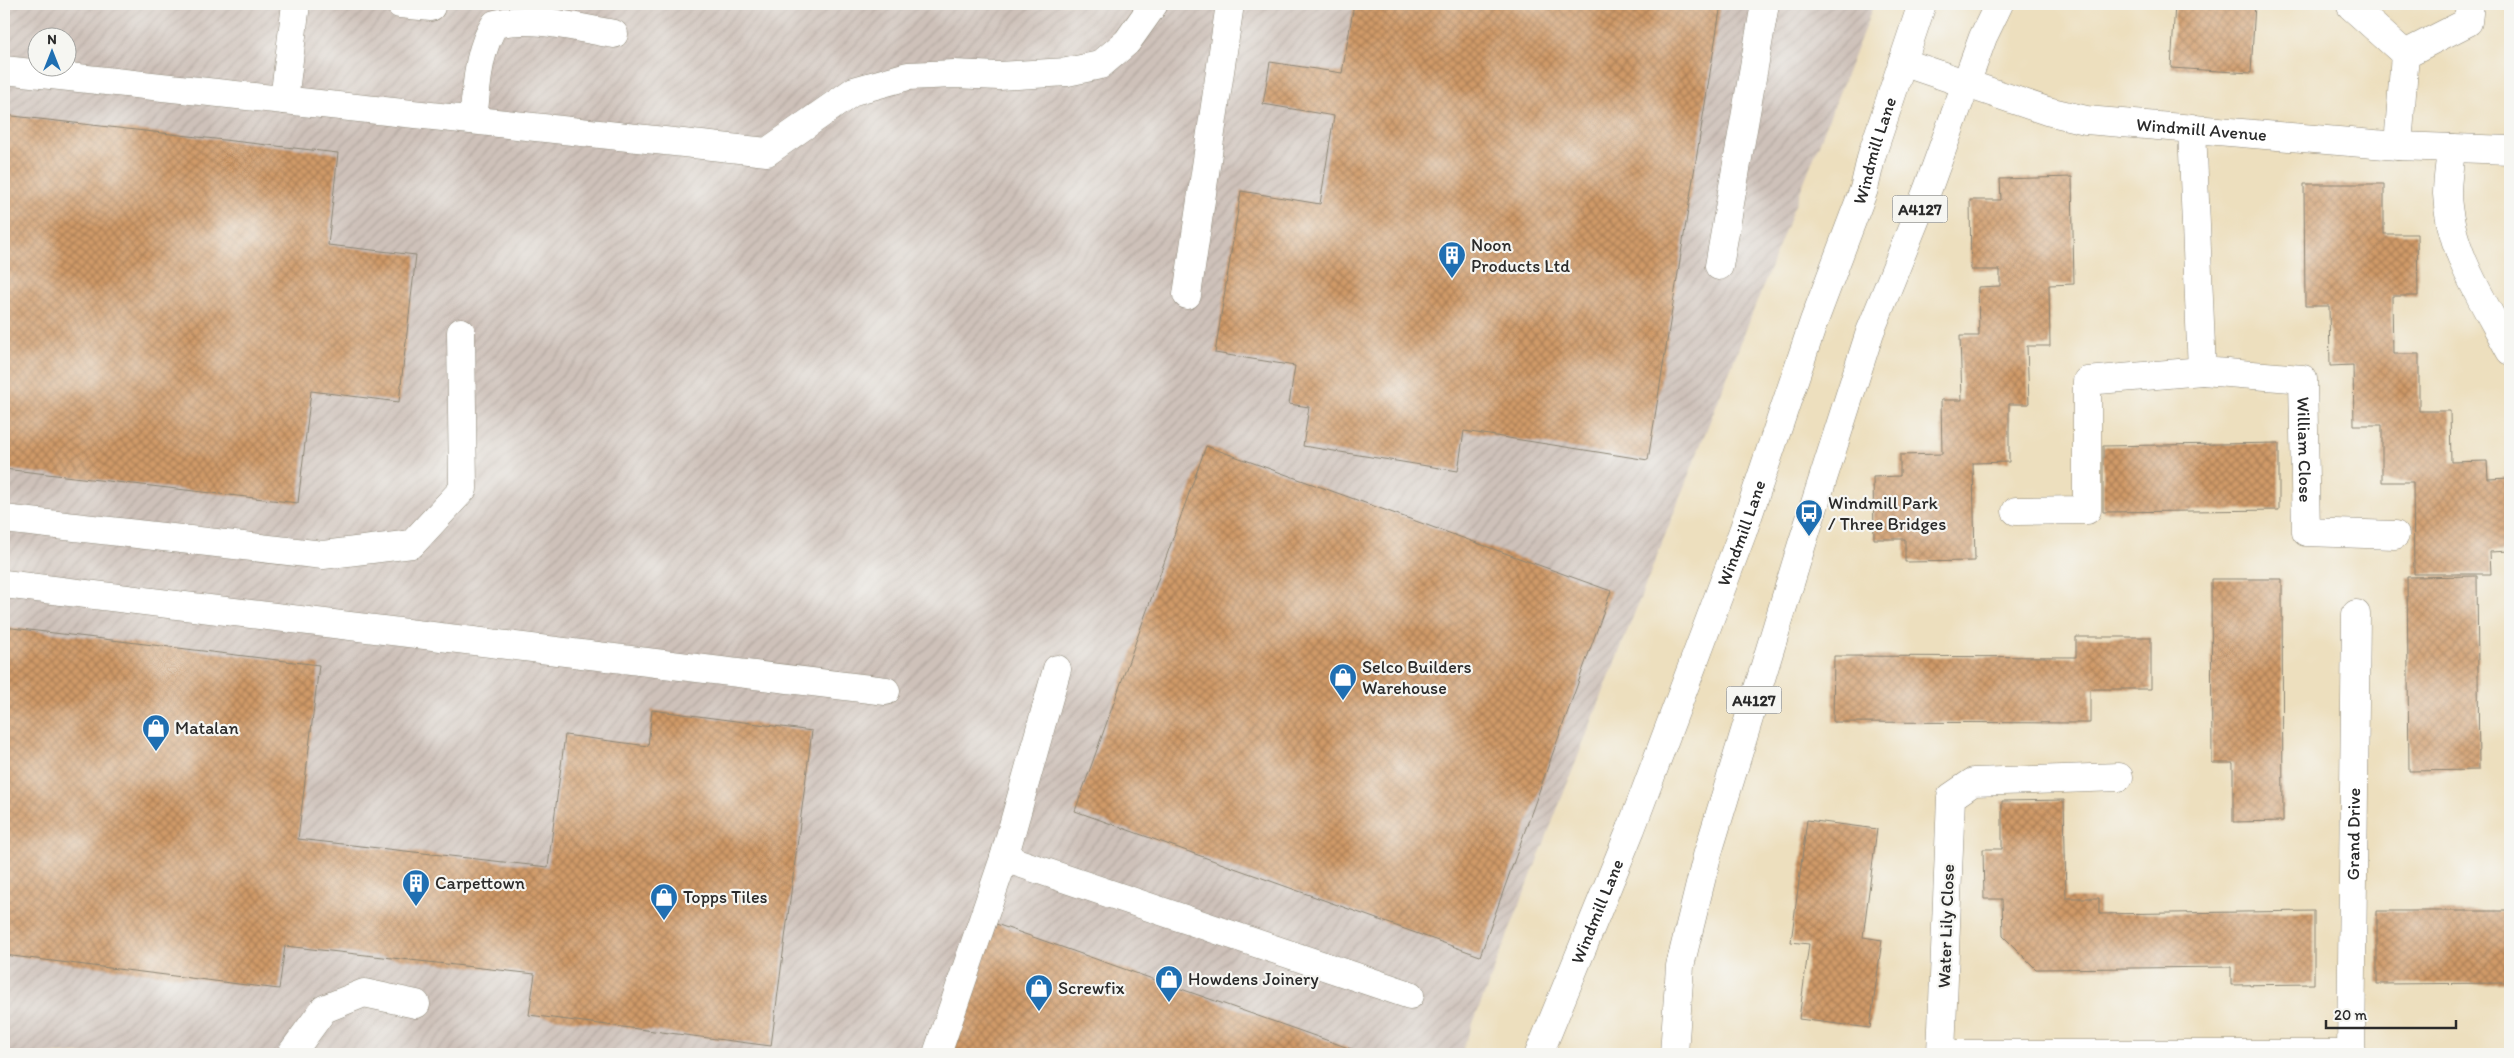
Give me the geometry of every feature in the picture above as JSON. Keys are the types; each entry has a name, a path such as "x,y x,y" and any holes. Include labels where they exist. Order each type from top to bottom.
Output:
{"street":[{"path":"284,100 296,4"},
{"path":"400,4 431,7"},
{"path":"4,70 767,152 854,92 908,76 954,74 999,76 1068,72 1100,65 1127,42 1154,4"},
{"path":"1187,295 1230,4"},
{"path":"1719,266 1766,4"},
{"name":"Windmill Lane","path":"1539,1054 1631,829 1743,531 1814,321 1864,189 1872,154 1922,4"},
{"name":"A4127","path":"1674,1054 1680,966 1706,856 1802,544 1870,332 1927,191 1983,37 1999,4"},
{"path":"2351,4 2406,54"},
{"path":"2406,54 2468,22 2470,4"},
{"path":"472,120 483,49 488,34 496,24 513,20 614,34"},
{"path":"2398,146 2406,54"},
{"name":"Windmill Avenue","path":"1902,62 2047,111 2086,120 2398,146 2510,150"},
{"path":"2192,128 2202,370"},
{"path":"2451,148 2447,195 2454,239 2473,283 2510,351"},
{"path":"4,519 323,555 412,544 463,489 461,332"},
{"name":"William Close","path":"2016,511 2087,510 2087,381 2202,370 2303,379 2306,532 2395,535"},
{"path":"4,584 886,692"},
{"name":"Grand Drive","path":"2352,1054 2356,614"},
{"path":"937,1054 1004,858 1057,669"},
{"name":"Water Lily Close","path":"1941,1054 1951,798 1972,782 2119,777"},
{"path":"1004,858 1410,995"},
{"path":"291,1054 324,1009 364,993 416,1004"},
{"path":"1941,1054 2352,1054"}],"shaded area":[{"path":"4,4 1874,4 1461,1054 4,1054"}],"building":[{"name":"Noon Products Ltd","path":"1354,4 1721,4 1648,460 1464,431 1458,471 1303,446 1309,407 1289,404 1295,366 1215,353 1241,191 1320,204 1334,116 1263,104 1270,62 1342,73"},
{"path":"2175,4 2255,4 2251,73 2171,68"},
{"path":"4,115 338,153 328,245 416,255 399,402 311,391 298,503 4,469"},
{"path":"2072,177 2074,284 2049,285 2050,346 2027,346 2029,404 2009,404 2009,462 1973,463 1975,561 1905,562 1905,539 1874,539 1873,477 1900,476 1900,455 1942,454 1941,400 1962,400 1960,336 1979,336 1978,287 2000,286 2000,270 1971,270 1970,200 2001,200 2000,179"},
{"path":"2304,184 2384,184 2384,234 2417,234 2418,296 2392,296 2393,354 2419,354 2419,411 2450,411 2451,462 2487,461 2488,479 2510,478 2510,551 2490,552 2491,574 2414,574 2413,482 2382,482 2382,425 2354,425 2353,365 2330,366 2329,306 2305,306"},
{"path":"2279,443 2279,510 2103,512 2103,446"},
{"name":"Selco Builders Warehouse","path":"1206,446 1611,591 1480,956 1075,811"},
{"path":"2477,576 2479,770 2409,771 2407,577"},
{"path":"2211,579 2282,579 2283,821 2233,822 2233,763 2212,763"},
{"path":"4,627 319,665 298,839 548,867 565,735 648,746 652,710 812,731 771,1046 529,1015 535,974 285,946 279,989 4,955"},
{"path":"2076,637 2151,637 2151,689 2090,689 2090,723 1833,722 1834,656 2076,657"},
{"path":"2064,800 2066,898 2099,898 2099,914 2314,911 2314,984 2231,985 2231,967 2036,969 2003,936 2002,899 1984,899 1983,849 2002,849 2002,801"},
{"path":"1807,820 1877,829 1863,937 1882,940 1870,1028 1799,1019 1809,944 1791,942"},
{"path":"2377,911 2510,911 2510,983 2377,984"},
{"path":"996,924 1315,1036 1365,1054 950,1054"}],"place":[{"name":"Noon Products Ltd","path":"1452,279"},
{"name":"Windmill Park / Three Bridges","path":"1809,537"},
{"name":"Selco Builders Warehouse","path":"1343,701"},
{"name":"Matalan","path":"156,752"},
{"name":"Carpettown","path":"416,907"},
{"name":"Topps Tiles","path":"664,921"},
{"name":"Howdens Joinery","path":"1169,1003"},
{"name":"Screwfix","path":"1039,1012"}]}
